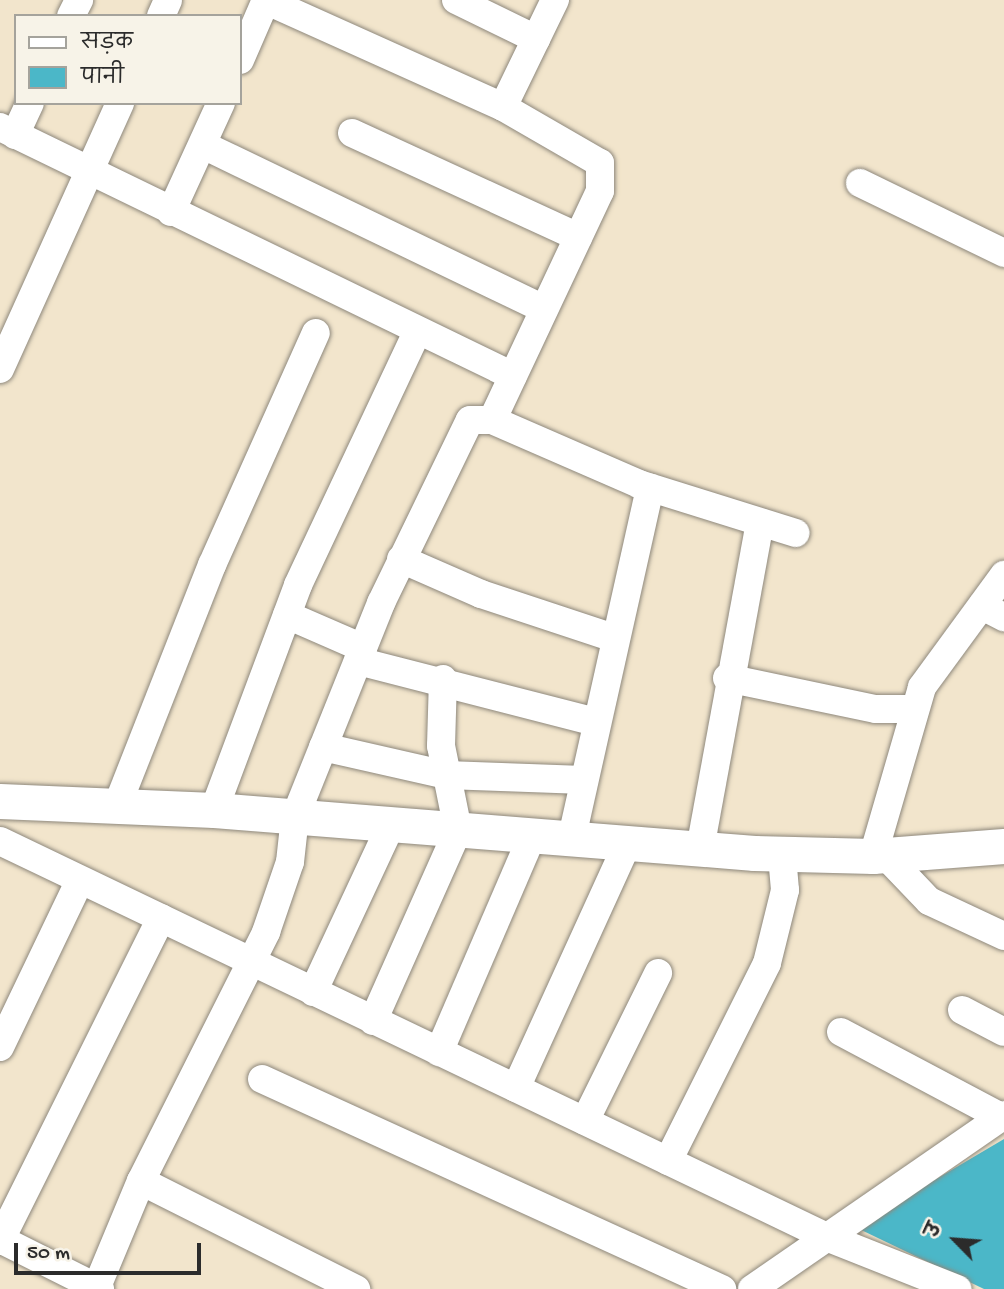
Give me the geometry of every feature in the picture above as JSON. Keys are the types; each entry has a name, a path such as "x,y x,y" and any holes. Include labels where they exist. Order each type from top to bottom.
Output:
{"street":[{"path":"242,55 266,0 503,107 600,163 603,180 492,420"},
{"path":"456,0 536,38"},
{"path":"503,107 555,0"},
{"path":"28,105 4,131 513,376"},
{"path":"0,369 119,105"},
{"path":"171,212 220,105"},
{"path":"352,133 578,237"},
{"path":"203,145 544,309"},
{"path":"860,183 1004,253"},
{"path":"214,810 287,615 417,332"},
{"path":"117,806 212,565 316,333"},
{"path":"161,919 0,1240 98,1288 141,1181 252,962 290,862 295,817 360,654 461,430 470,420 492,420 650,488 795,533"},
{"path":"572,837 595,722 650,488"},
{"path":"699,849 727,678 760,522"},
{"path":"401,559 481,594 614,638"},
{"path":"879,856 914,709 922,687 993,611 1004,575"},
{"path":"287,615 360,654 595,722"},
{"path":"727,678 876,709 914,709"},
{"path":"373,1021 458,830 446,775 443,679"},
{"path":"323,747 446,775 583,780"},
{"path":"0,801 214,810 699,849 782,853 879,856 1004,846"},
{"path":"313,992 391,825"},
{"path":"439,1052 533,834"},
{"path":"516,1088 628,842"},
{"path":"1,845 80,880 831,1239 957,1289"},
{"path":"668,1161 767,963 785,890 782,853"},
{"path":"879,856 929,901 1004,936"},
{"path":"0,1046 80,880"},
{"path":"585,1121 658,973"},
{"path":"962,1010 1004,1032"},
{"path":"752,1289 831,1239 1003,1116 841,1032"},
{"path":"262,1079 722,1289"},
{"path":"141,1181 356,1289"}],"water":[{"path":"1004,1139 1004,1289 984,1289 855,1227"}]}
